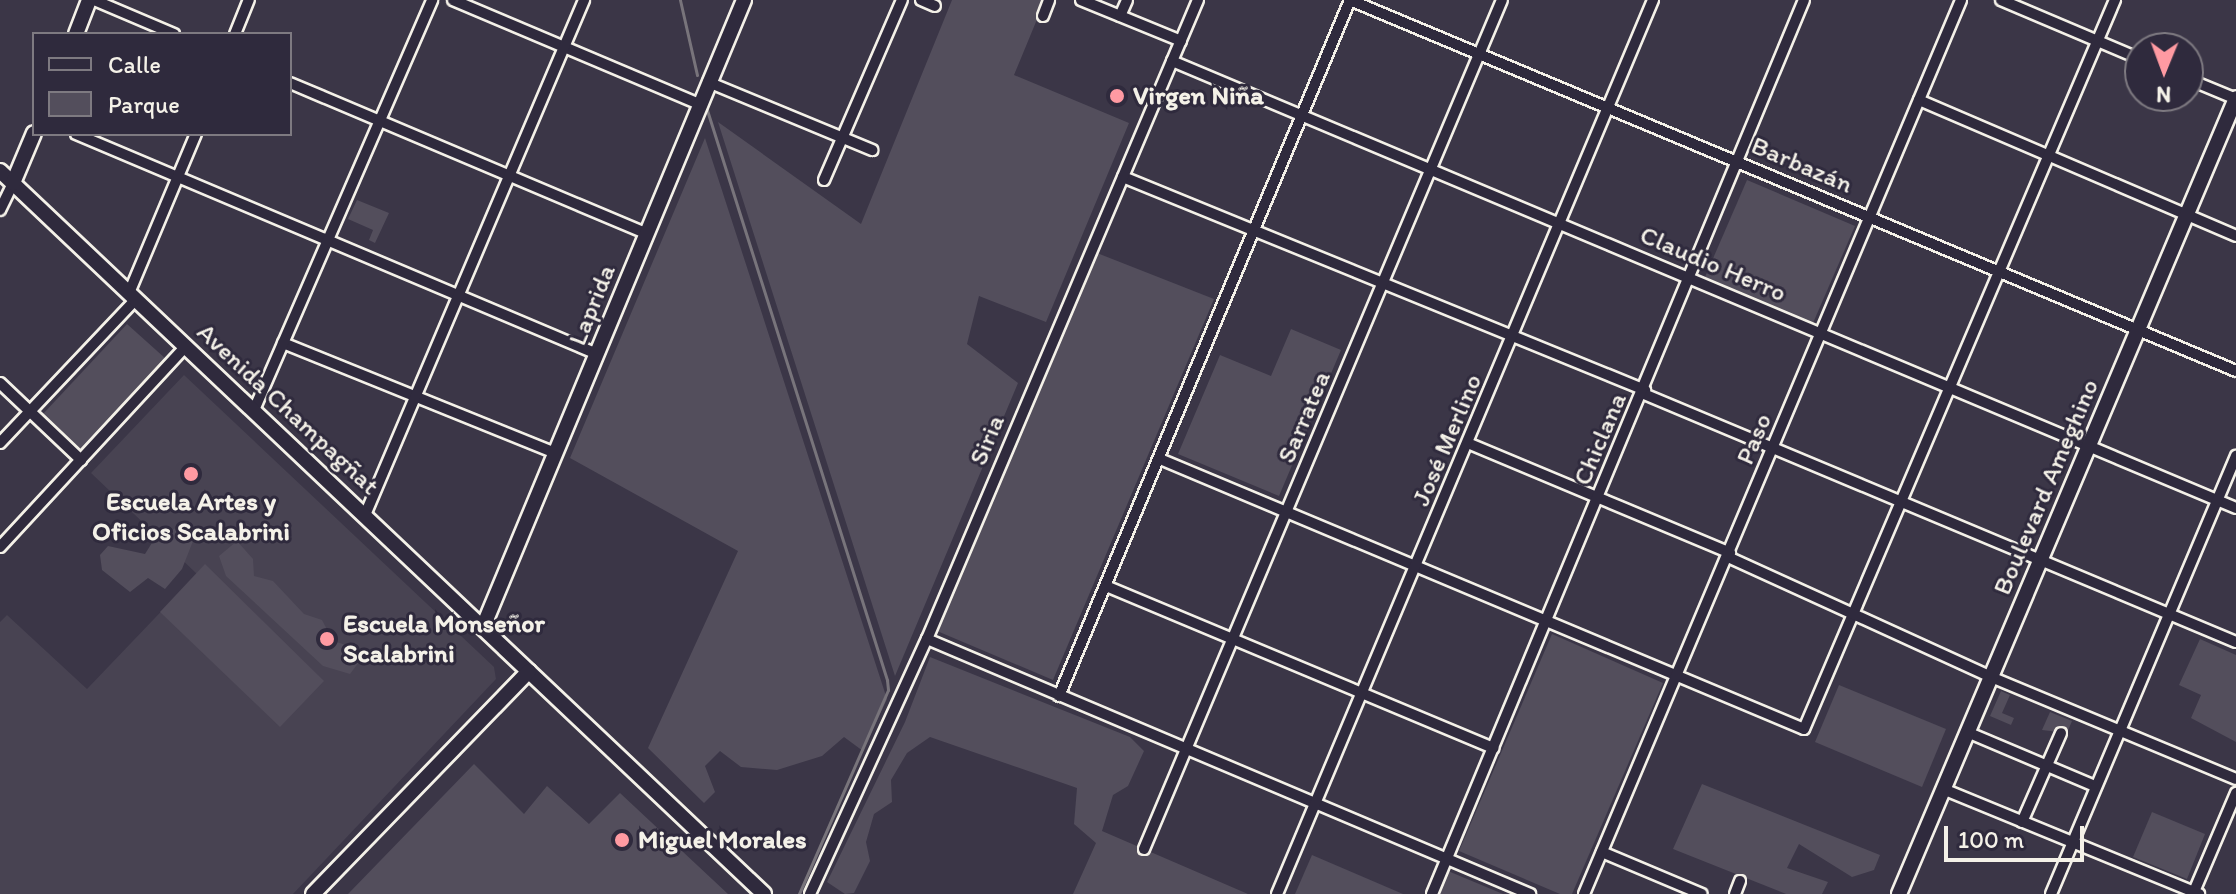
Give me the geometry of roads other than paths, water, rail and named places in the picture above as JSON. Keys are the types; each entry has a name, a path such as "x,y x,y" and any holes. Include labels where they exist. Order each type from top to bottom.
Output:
{"main road":[{"path":"77,32 92,0"},
{"name":"Laprida","path":"483,627 744,0"},
{"name":"Boulevard Ameghino","path":"1899,894 2236,99"},
{"path":"13,183 33,136"},
{"name":"Avenida Champagñat","path":"0,171 764,894"},
{"path":"313,894 529,671"}],"street":[{"path":"92,0 169,32"},
{"path":"236,32 249,0"},
{"path":"254,410 432,0"},
{"path":"453,0 699,104"},
{"path":"365,515 584,0"},
{"path":"824,180 902,0"},
{"path":"921,0 935,6"},
{"path":"1043,16 1049,0"},
{"path":"1081,0 1181,41"},
{"path":"1120,16 1127,0"},
{"name":"Siria","path":"810,894 927,639 1198,0"},
{"path":"1059,696 1350,0"},
{"name":"Barbazán","path":"1350,0 2236,371"},
{"name":"Sarratea","path":"1144,849 1502,0"},
{"name":"José Merlino","path":"1277,894 1470,444 1653,0"},
{"name":"Chiclana","path":"1432,894 1692,279 1804,0"},
{"name":"Paso","path":"1584,894 1961,0"},
{"path":"2001,0 2124,52"},
{"path":"1160,459 1804,729 1952,389 2115,0"},
{"name":"Claudio Herro","path":"1172,61 2236,508"},
{"path":"708,82 872,150"},
{"path":"292,84 647,234"},
{"path":"2204,86 2236,99"},
{"path":"1919,100 2236,236"},
{"path":"81,136 597,354"},
{"path":"0,443 132,296 195,136"},
{"path":"1123,177 1514,336 2236,642"},
{"path":"0,210 13,183"},
{"path":"283,343 555,453"},
{"path":"0,547 186,346"},
{"path":"0,383 81,460"},
{"path":"1470,444 1729,555 1991,677 2236,779"},
{"path":"2051,894 2236,455"},
{"path":"1106,586 1493,748"},
{"path":"927,639 1530,894"},
{"path":"1967,732 2095,786"},
{"path":"2022,822 2061,733"},
{"path":"1943,789 2195,893 2236,793"},
{"path":"1602,852 1702,894"},
{"path":"1735,894 1740,881"}],"waterway":[{"path":"680,0 697,75"},
{"path":"707,110 887,680 888,690 799,894"}],"place":[{"name":"Virgen Niña","path":"1117,96"},
{"name":"Escuela Artes y Oficios Scalabrini","path":"191,474"},
{"name":"Escuela Monseñor Scalabrini","path":"327,639"},
{"name":"Miguel Morales","path":"622,840"}]}
